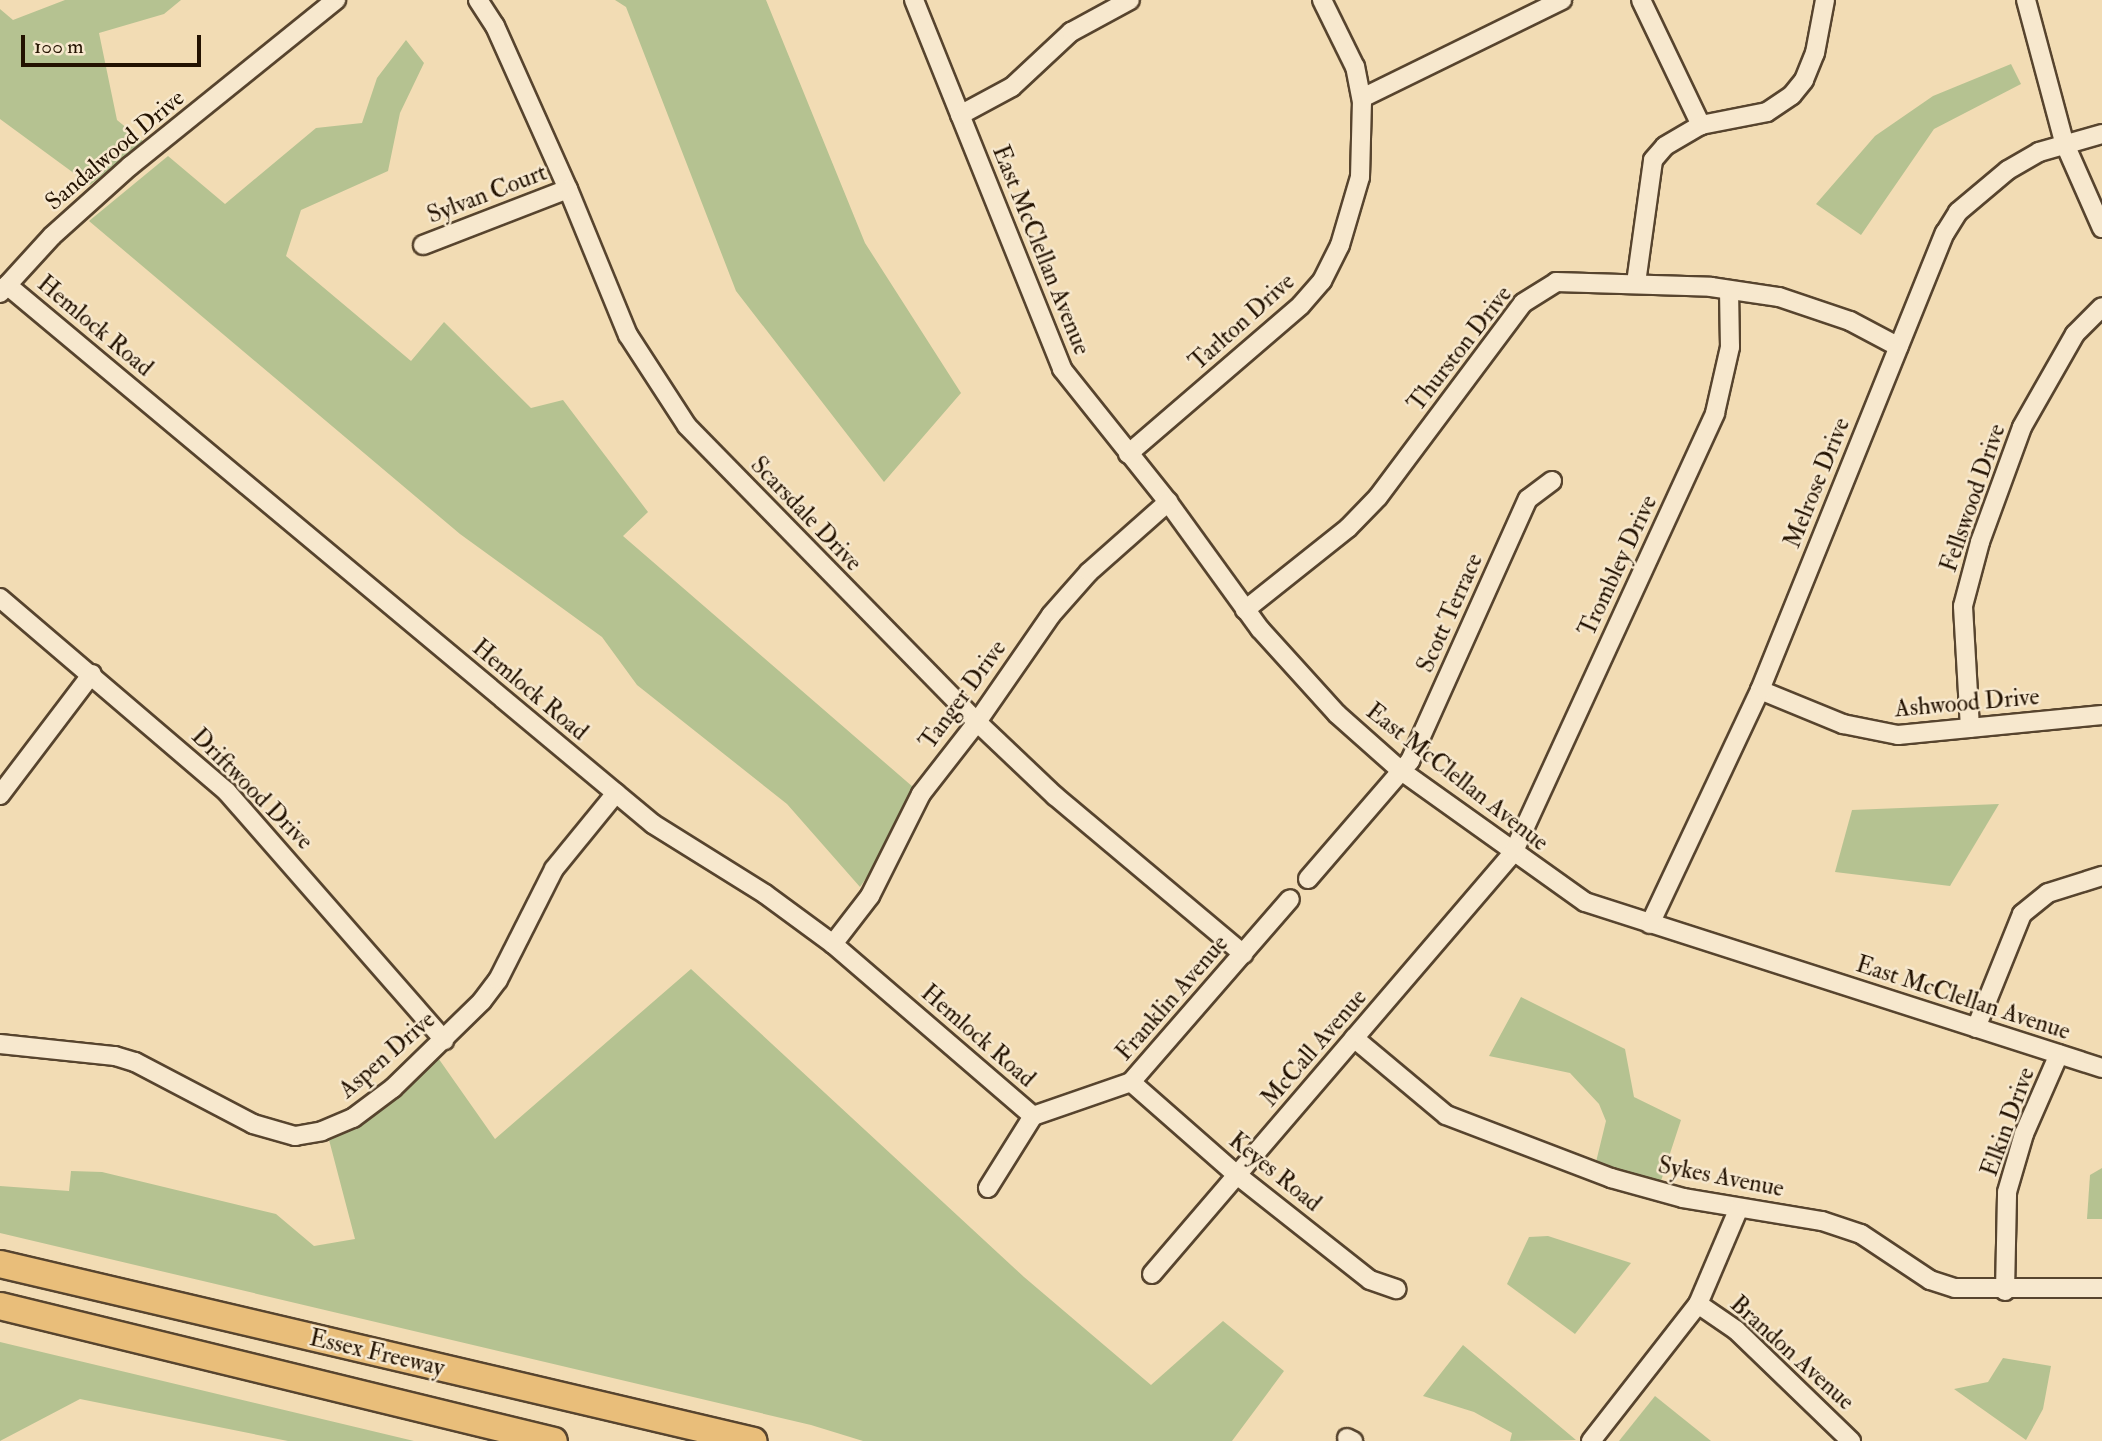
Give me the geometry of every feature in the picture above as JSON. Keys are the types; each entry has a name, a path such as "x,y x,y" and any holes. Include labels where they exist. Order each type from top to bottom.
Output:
{"highway":[{"name":"Essex Freeway","path":"0,1264 754,1441"},
{"name":"Essex Freeway","path":"0,1306 554,1441"}],"street":[{"name":"Sandalwood Drive","path":"4,289 62,226 130,166 336,0"},
{"name":"Scarsdale Drive","path":"478,0 495,26 568,189 628,335 687,426 977,722 1055,796 1243,954"},
{"name":"East McClellan Avenue","path":"914,0 1062,369 1168,502 1245,610 1297,675 1400,770 1585,902 2102,1068"},
{"path":"960,115 1012,87 1071,33 1130,0"},
{"name":"Tarlton Drive","path":"1128,454 1267,337 1322,281 1352,213 1363,149 1362,99 1355,67 1322,0"},
{"path":"1362,99 1562,0"},
{"path":"1641,0 1701,125"},
{"path":"1636,283 1653,160 1665,146 1701,125 1768,112 1792,95 1804,80 1815,53 1825,0"},
{"path":"2026,0 2064,142 2102,228"},
{"name":"Melrose Drive","path":"1650,924 1760,690 1899,346 1958,212 2008,170 2064,142 2102,134"},
{"name":"Sylvan Court","path":"423,245 568,189"},
{"name":"Thurston Drive","path":"1245,610 1348,528 1378,497 1523,303 1556,282 1636,283 1730,290 1817,307 1899,346"},
{"name":"Hemlock Road","path":"4,289 653,824 765,894 833,944 1033,1116"},
{"name":"Trombley Drive","path":"1513,853 1715,413 1730,347 1730,290"},
{"name":"Fellswood Drive","path":"1970,728 1962,626 1980,542 2022,427 2075,334 2102,307"},
{"name":"Scott Terrace","path":"1400,770 1410,761 1528,499 1552,481"},
{"name":"Tanger Drive","path":"833,944 870,896 921,794 977,722 1051,615 1089,572 1168,502"},
{"name":"Driftwood Drive","path":"0,598 227,792 444,1040"},
{"path":"0,795 92,674"},
{"name":"Ashwood Drive","path":"1760,690 1843,724 1898,735 2102,715"},
{"path":"1308,879 1400,770"},
{"name":"Aspen Drive","path":"0,1044 77,1049 135,1062 253,1124 295,1136 322,1131 353,1118 444,1040 498,980 554,869 616,793"},
{"name":"McCall Avenue","path":"1152,1274 1513,853"},
{"path":"1976,1028 2022,914 2048,893 2102,876"},
{"name":"Franklin Avenue","path":"1033,1116 1131,1082 1290,899"},
{"name":"Sykes Avenue","path":"1354,1038 1446,1115 1471,1128 1611,1178 1739,1208 1822,1221 1861,1234 1930,1280 1955,1288 2005,1291 2102,1288"},
{"name":"Elkin Drive","path":"2005,1291 2007,1192 2024,1134 2059,1055"},
{"name":"Keyes Road","path":"1131,1082 1237,1175 1370,1280 1396,1289"},
{"path":"988,1188 1033,1116"},
{"path":"1591,1441 1698,1304 1739,1208"},
{"name":"Brandon Avenue","path":"1698,1304 1737,1330 1852,1441"}],"green space":[{"path":"65,0 181,0 164,14 99,33 117,120 145,143 90,185 0,119 0,9 13,20"},
{"path":"615,0 766,0 865,243 961,393 884,482 736,291 626,7"},
{"path":"406,40 424,63 400,113 388,171 301,210 286,256 411,361 444,322 531,408 563,400 648,512 623,536 913,787 880,858 860,887 787,804 637,685 602,637 460,534 89,221 168,156 225,204 316,128 362,123 377,78"},
{"path":"2011,64 2021,84 1934,129 1861,235 1816,204 1875,136 1933,96"},
{"path":"1999,804 1950,886 1835,872 1852,810"},
{"path":"691,969 1024,1277 1151,1385 1223,1321 1284,1371 1232,1441 863,1441 811,1425 0,1233 0,1186 69,1191 71,1171 102,1172 276,1214 314,1246 355,1239 328,1136 429,1045 495,1139"},
{"path":"1521,997 1625,1049 1634,1097 1681,1120 1660,1184 1595,1166 1606,1121 1599,1104 1570,1073 1489,1056"},
{"path":"2102,1168 2102,1219 2087,1219 2090,1175"},
{"path":"1548,1236 1631,1263 1575,1334 1507,1284 1529,1237"},
{"path":"0,1342 414,1441 288,1441 80,1399 0,1441"},
{"path":"1463,1345 1576,1440 1510,1441 1512,1433 1474,1412 1423,1396"},
{"path":"2003,1358 2051,1366 2043,1409 2026,1440 1954,1389 1988,1382"},
{"path":"1655,1396 1711,1441 1619,1441"}]}
